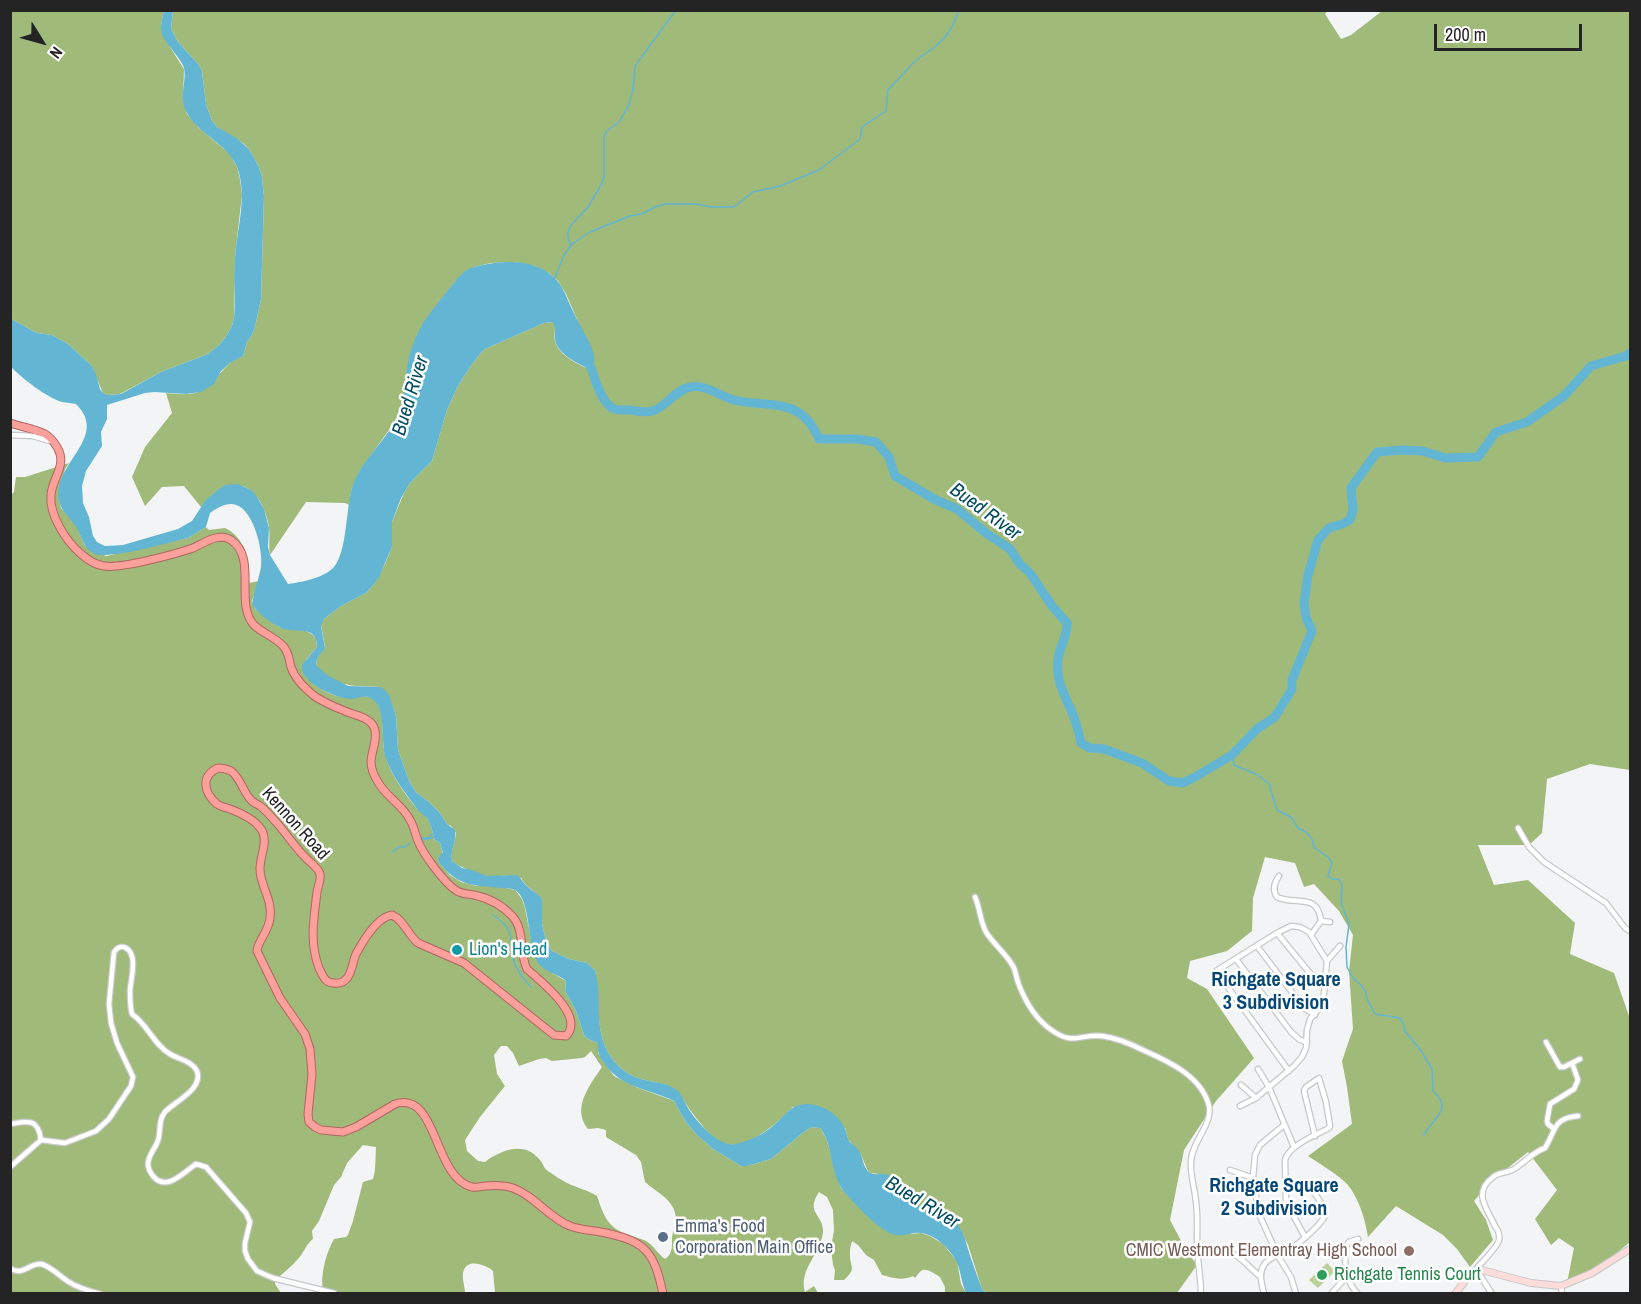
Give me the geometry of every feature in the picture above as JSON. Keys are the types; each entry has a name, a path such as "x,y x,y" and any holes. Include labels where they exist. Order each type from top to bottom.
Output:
{"highway":[{"path":"10,423 46,435 53,442"},
{"name":"Kennon Road","path":"53,442 61,457 61,464 51,494 52,511 78,552 89,560 111,567 168,555 218,537 229,538 236,545 243,558 246,607 250,619 255,626 285,648 294,674 311,693 328,704 372,723 375,733 372,771 382,788 409,817 418,840 436,869 456,890 490,901 515,919 520,932 524,963 527,969 558,997 569,1017 571,1028 566,1036 554,1035 464,963 412,939 398,918 392,915 384,917 369,933 356,954 351,972 345,981 331,983 325,980 316,961 312,943 321,877 318,870 274,820 252,801 237,777 231,771 218,768 208,773 205,784 208,792 222,807 239,813 258,825 264,836 260,872 271,917 268,929 256,951 280,998 302,1028 310,1049 312,1074 309,1122 321,1130 343,1132 395,1104 410,1103 424,1115 447,1165 462,1182 472,1187 513,1188 571,1227 602,1232 639,1245 655,1262 663,1293"}],"main road":[{"path":"1455,1293 1476,1269 1531,1283 1553,1286 1561,1290 1630,1249"}],"street":[{"path":"10,435 33,436 53,442"},
{"path":"1518,828 1529,847 1544,862 1606,903 1625,928 1630,931"},
{"path":"1279,876 1274,888 1278,897 1287,901 1310,902 1317,909 1321,921"},
{"path":"975,897 984,929 1013,966 1025,1000 1038,1018 1051,1030 1073,1040 1099,1035 1119,1039 1172,1064 1188,1075 1203,1093 1210,1113 1190,1165 1196,1201 1197,1255 1201,1293"},
{"path":"1321,921 1330,922"},
{"path":"1311,934 1321,921"},
{"path":"1240,1106 1256,1098 1289,1071 1299,1062 1306,1048 1310,1019 1323,1004 1327,961 1311,934 1294,926 1277,933 1216,971 1289,1071"},
{"path":"1277,933 1314,978 1325,984"},
{"path":"10,1167 40,1140 65,1143 96,1131 109,1119 131,1086 134,1077 117,1043 111,1023 109,1004 114,952 120,946 125,947 132,956 130,989 132,1014 139,1019 160,1047 192,1064 197,1071 197,1082 193,1088 163,1116 158,1142 148,1159 149,1170 158,1181 166,1183 196,1164 206,1167 246,1213 250,1222 245,1251 257,1271 273,1278 333,1293"},
{"path":"1257,946 1304,1008 1315,1015"},
{"path":"1327,961 1340,946"},
{"path":"1236,959 1292,1032 1300,1040 1307,1042"},
{"path":"1546,1042 1558,1066 1564,1067 1580,1059"},
{"path":"1554,1129 1547,1121 1550,1104 1574,1089 1578,1080 1572,1063"},
{"path":"1258,1069 1269,1087 1294,1148"},
{"path":"1305,1238 1288,1209 1285,1160 1286,1155 1294,1148 1315,1136 1329,1128 1331,1124 1319,1078 1305,1087 1304,1091 1315,1136"},
{"path":"1241,1085 1256,1098"},
{"path":"1492,1293 1476,1269 1499,1239 1498,1230 1482,1197 1483,1188 1497,1174 1514,1170 1529,1157 1545,1148 1558,1122 1568,1117 1578,1116"},
{"path":"10,1124 29,1122 35,1124 39,1128 40,1140"},
{"path":"1284,1125 1260,1145 1255,1155 1253,1178 1259,1214 1278,1256 1291,1276 1296,1293"},
{"path":"1230,1170 1253,1178"},
{"path":"1264,1293 1261,1276 1266,1262 1305,1238 1321,1222 1325,1214 1322,1204 1305,1182"},
{"path":"1239,1210 1259,1214"},
{"path":"1358,1239 1349,1242 1344,1249 1347,1276 1350,1284 1358,1293"},
{"path":"1225,1251 1239,1257 1261,1276"},
{"path":"10,1268 19,1272 37,1265 44,1265 69,1282 100,1293"},
{"path":"1331,1293 1347,1276"}],"green space":[{"path":"1328,10 1325,14 1341,39 1351,35 1382,11 1630,11 1630,770 1590,764 1547,779 1542,833 1529,845 1478,845 1494,885 1528,880 1575,923 1570,954 1614,973 1630,1019 1630,1242 1607,1261 1567,1283 1574,1248 1559,1238 1551,1245 1535,1219 1557,1190 1528,1152 1490,1182 1474,1201 1486,1220 1493,1240 1470,1267 1443,1235 1396,1206 1368,1237 1361,1209 1351,1189 1308,1156 1352,1124 1342,1061 1353,1029 1349,971 1353,935 1339,911 1314,884 1304,887 1295,863 1265,857 1253,898 1252,931 1227,951 1190,961 1187,978 1207,989 1254,1058 1216,1101 1184,1150 1170,1220 1197,1265 1177,1293 986,1293 982,1289 968,1245 956,1221 935,1210 925,1213 902,1183 893,1176 868,1171 861,1155 848,1139 845,1128 793,1107 769,1128 749,1141 728,1144 719,1141 709,1133 675,1089 629,1074 620,1067 609,1054 601,1034 595,970 587,963 569,959 552,951 546,940 542,924 542,899 521,878 484,875 463,868 452,861 456,833 410,783 398,750 396,716 392,704 380,687 354,686 338,682 323,673 316,665 325,647 321,625 324,619 341,606 366,593 375,583 392,547 392,522 404,493 410,483 432,461 447,410 458,386 480,354 485,349 544,323 554,322 555,341 560,351 576,363 593,370 584,335 558,281 535,266 515,262 491,263 474,267 454,283 444,296 409,358 407,383 399,413 361,469 352,488 349,505 306,502 270,555 269,526 263,508 250,490 241,486 231,485 221,489 201,507 184,486 162,487 145,506 132,477 145,447 172,413 166,393 188,394 201,391 209,386 230,363 243,356 255,327 261,299 264,197 259,167 244,144 217,127 212,121 206,104 202,71 178,42 171,29 173,11"},
{"path":"10,11 164,11 161,24 170,47 184,69 183,100 187,114 199,128 230,154 237,167 242,195 235,256 232,326 219,345 208,354 161,372 120,394 103,393 91,365 68,344 52,335 37,333 11,319"},
{"path":"69,463 65,469 59,500 61,508 76,525 85,546 106,556 188,538 206,527 209,530 225,528 232,532 245,551 249,567 249,583 259,581 252,601 255,609 279,627 306,631 316,639 317,647 306,660 304,674 318,687 330,693 348,698 368,697 378,705 381,711 384,751 389,765 395,779 417,809 425,815 435,840 440,843 443,854 438,861 450,875 461,882 515,890 522,899 533,950 547,970 566,981 565,991 576,1011 584,1035 598,1043 598,1053 614,1076 674,1101 685,1121 696,1134 713,1149 741,1166 771,1159 805,1131 812,1127 820,1128 826,1138 841,1188 886,1231 921,1233 943,1244 957,1261 961,1284 966,1293 945,1293 940,1277 928,1270 921,1271 915,1278 913,1276 897,1278 882,1275 874,1260 852,1241 850,1257 852,1270 844,1280 834,1280 835,1270 831,1248 834,1230 833,1210 827,1197 819,1192 815,1199 814,1209 822,1225 822,1239 807,1268 804,1284 805,1292 814,1286 818,1293 495,1293 493,1271 472,1264 465,1268 463,1275 465,1293 324,1293 323,1273 331,1245 334,1239 348,1235 363,1182 373,1179 376,1147 363,1145 347,1163 341,1177 334,1185 319,1221 312,1231 313,1239 300,1257 275,1280 281,1293 11,1294 11,495 14,492 16,477 25,477","holes":["501,1046 507,1046 519,1066 546,1058 552,1061 582,1058 591,1051 602,1067 584,1097 581,1113 583,1121 588,1129 606,1130 606,1137 636,1155 641,1162 645,1182 669,1201 675,1212 676,1223 668,1257 665,1259 644,1240 616,1229 605,1216 597,1196 567,1183 546,1170 533,1153 512,1149 485,1162 478,1161 467,1151 465,1140 505,1086 497,1074 494,1055"]},
{"name":"Richgate Tennis Court","path":"1327,1263 1335,1271 1318,1288 1309,1280"}],"water":[{"path":"164,11 173,11 171,29 178,42 202,71 206,104 212,121 249,149 259,167 264,197 261,299 255,327 243,356 221,371 214,384 201,392 145,393 107,405 107,419 101,432 102,446 86,471 82,486 83,503 93,536 97,542 105,546 123,545 178,529 192,521 205,501 219,489 225,485 238,484 251,490 264,509 269,528 270,555 288,584 306,581 325,574 334,567 341,551 350,497 356,478 398,415 403,401 411,351 427,317 460,275 475,267 503,262 524,263 552,275 564,291 591,347 594,358 593,370 576,362 560,350 555,340 553,322 544,323 485,349 480,354 458,386 447,410 432,461 410,483 401,498 392,522 392,547 379,577 366,593 341,606 324,619 321,626 325,648 317,659 316,665 327,675 348,686 381,687 386,691 396,716 398,750 410,783 416,792 429,802 455,830 452,861 462,868 487,876 517,875 542,899 542,924 546,940 552,951 569,959 587,963 595,970 601,1033 609,1054 620,1067 634,1076 675,1089 702,1126 715,1138 729,1144 736,1144 762,1134 794,1107 806,1104 828,1110 843,1125 849,1140 860,1153 869,1172 897,1179 925,1213 940,1209 959,1225 982,1289 986,1293 966,1293 955,1259 948,1249 932,1236 920,1233 892,1234 862,1211 841,1187 828,1144 820,1128 812,1127 805,1131 771,1159 741,1166 713,1149 696,1134 685,1121 674,1101 636,1087 612,1072 600,1056 598,1043 584,1035 576,1011 565,991 566,981 539,964 532,947 527,913 520,895 512,889 466,883 452,876 438,861 443,853 440,843 435,840 427,818 404,792 386,759 380,710 377,703 367,697 350,699 336,696 312,683 306,677 302,665 317,647 314,635 306,631 284,629 267,619 253,606 260,571 260,550 251,519 239,506 231,504 217,508 210,513 206,527 188,538 111,555 93,553 85,545 76,527 62,508 59,500 59,487 63,474 84,440 87,428 85,416 76,404 62,402 49,396 11,367 11,319 37,333 52,335 68,344 91,365 100,389 108,395 121,394 161,372 208,354 225,338 234,318 234,266 242,201 240,178 237,167 227,152 192,121 184,107 184,68 161,31"}],"waterway":[{"path":"571,246 568,237 571,225 588,207 602,183 604,136 619,122 629,105 635,66 676,10"},
{"path":"554,280 564,255 572,244 590,232 666,204 734,207 753,192 780,186 819,170 860,139 862,127 886,111 888,90 916,60 945,37 959,10"},
{"name":"Bued River","path":"587,359 603,398 616,410 652,411 661,407 684,389 702,387 734,400 778,405 792,409 808,421 819,439 857,439 876,442 889,457 895,476 934,499 957,509 1010,549 1067,623 1059,655 1058,676 1076,722 1081,743 1090,748 1104,749 1142,763 1169,781 1183,783 1232,755 1257,729 1275,717 1292,689 1292,680 1312,631 1306,617 1304,603 1308,575 1318,540 1329,528 1350,520 1353,510 1351,488 1377,452 1423,451 1445,458 1478,457 1496,432 1527,422 1564,396 1591,366 1630,353"},
{"path":"1232,755 1234,765 1258,775 1269,784 1277,810 1291,817 1298,828 1312,839 1314,847 1332,863 1328,876 1332,879 1339,879 1342,885 1341,902 1349,924 1346,947 1347,967 1365,991 1375,1014 1400,1018 1404,1030 1432,1069 1433,1091 1442,1103 1442,1109 1424,1135"},
{"path":"420,838 427,838 433,834"},
{"path":"422,840 435,837"},
{"path":"392,853 398,847 405,847 410,843"},
{"path":"493,915 507,927 515,964 531,987"}],"place":[{"name":"Lion's Head","path":"457,950"},
{"name":"Emma's Food Corporation Main Office","path":"663,1237"},
{"name":"CMIC Westmont Elementray High School","path":"1409,1251"},
{"name":"Richgate Tennis Court","path":"1322,1275"}],"district":[{"name":"Richgate Square 3 Subdivision","path":"1276,992"},
{"name":"Richgate Square 2 Subdivision","path":"1274,1198"}]}
